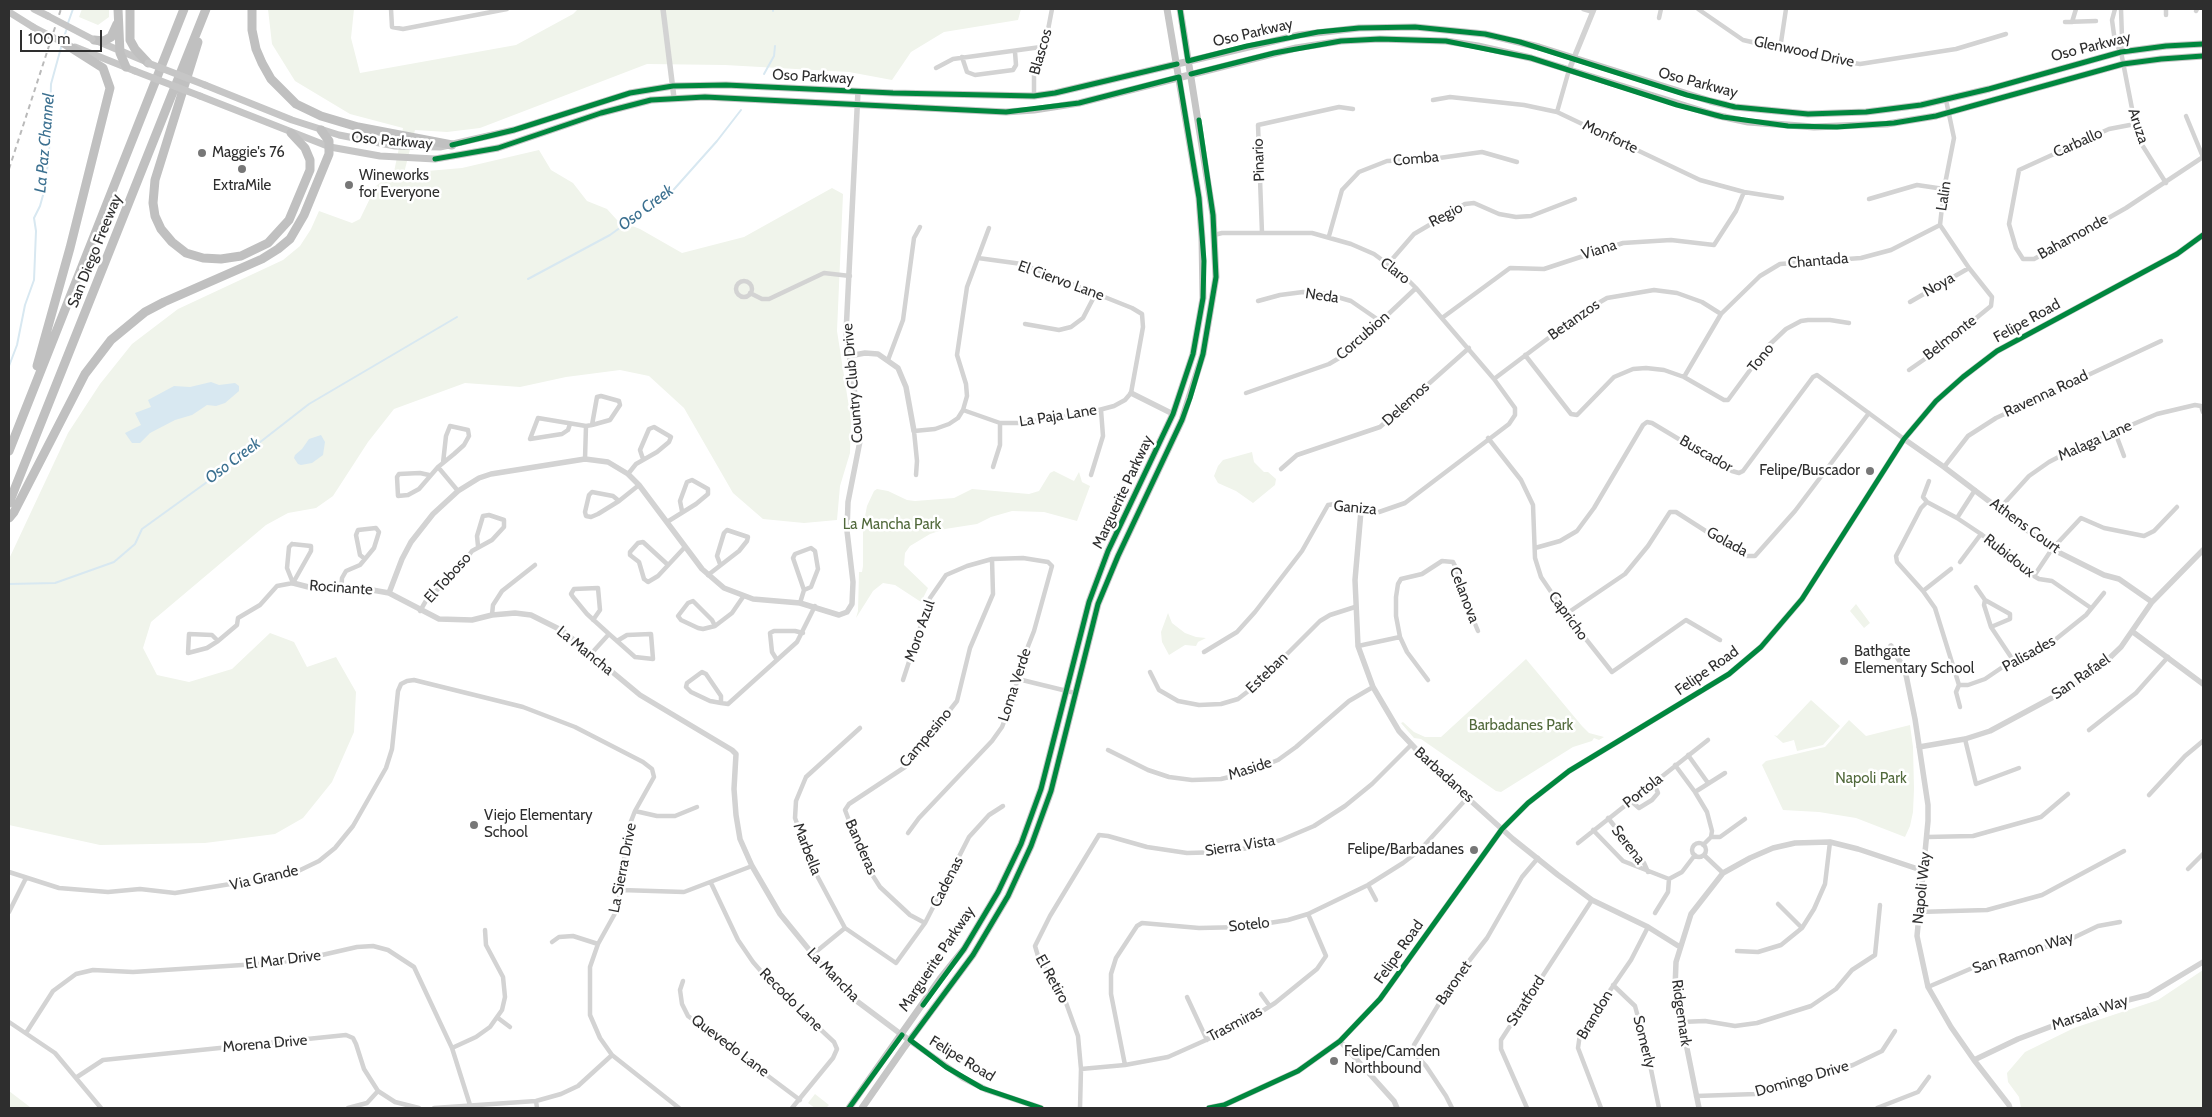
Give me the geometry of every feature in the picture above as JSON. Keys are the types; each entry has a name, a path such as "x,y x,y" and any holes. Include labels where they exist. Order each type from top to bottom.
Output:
{"highway":[{"path":"118,9 120,52 130,69"},
{"path":"130,9 130,40 143,59"},
{"path":"173,37 181,9"},
{"name":"San Diego Freeway","path":"9,451 184,9"},
{"path":"207,9 155,180 153,203 155,216 161,229 172,242 186,253 203,258 221,260 241,256 268,243 289,220 310,170 310,160 305,148 291,133"},
{"name":"San Diego Freeway","path":"9,503 207,9"},
{"path":"252,9 252,30 256,50 262,63 271,79 296,104 321,116 358,128 452,145"},
{"path":"93,40 104,41 111,37 118,19"},
{"path":"24,412 70,248 110,88 103,68 87,54 62,42"},
{"path":"9,518 14,512 85,374 111,340 129,324 164,302 262,259 290,239 304,215 330,147 327,135 322,130"}],"main road":[{"name":"Marguerite Parkway","path":"849,1108 964,949 998,892 1017,852 1041,789 1089,602 1108,551 1173,414 1193,354 1203,298 1204,260 1199,198 1167,9"},
{"name":"Marguerite Parkway","path":"862,1108 972,955 1016,879 1031,846 1051,791 1098,604 1118,556 1182,420 1203,354 1216,277 1213,215 1180,9"},
{"name":"Oso Parkway","path":"36,10 120,52 143,59 322,130 367,142 395,146 440,147 514,130 630,93 673,86 726,85 1034,96 1055,93 1299,35 1359,28 1415,27 1485,34 1520,42 1687,95 1735,107 1808,114 1896,109 1946,100 2121,52 2166,46 2203,44"},
{"path":"9,12 62,42"},
{"name":"Oso Parkway","path":"87,54 330,147 389,157 435,159 476,154 522,142 627,106 674,98 705,97 1006,112 1034,110 1079,104 1296,48 1341,41 1380,39 1446,41 1466,44 1531,58 1703,112 1748,122 1802,127 1837,127 1894,123 1949,113 2071,77 2123,64 2203,56"},
{"path":"389,157 395,146"},
{"name":"Felipe Road","path":"1209,1108 1224,1105 1298,1071 1340,1041 1380,999 1502,829 1528,803 1569,771 1729,674 1761,647 1802,599 1904,440 1936,401 1963,377 1997,351 2177,254 2203,236"},
{"name":"Felipe Road","path":"902,1035 946,1067 982,1088 1041,1108"}],"street":[{"path":"390,9 392,27 404,29 507,9"},
{"path":"662,9 674,98"},
{"name":"Blascos","path":"1034,96 1034,69 1052,9"},
{"path":"1557,112 1573,58 1593,10 1582,9"},
{"path":"1659,18 1662,9"},
{"name":"Glenwood Drive","path":"1698,9 1743,40 1780,50 1860,64 1956,49 2006,34"},
{"path":"1780,50 1786,9"},
{"path":"2072,22 2076,9"},
{"path":"2166,9 2166,16"},
{"path":"2114,11 2121,12 2121,52 2115,42 2114,11"},
{"path":"2065,22 2096,21"},
{"path":"936,68 953,59 962,57 1015,52 1041,47"},
{"path":"962,57 967,72 975,75 1013,70 1016,65 1015,52"},
{"name":"Aruza","path":"2121,52 2135,124 2140,140 2166,183"},
{"name":"Country Club Drive","path":"814,606 839,615 847,612 852,604 853,582 847,531 848,502 861,436 846,333 858,91"},
{"name":"Monforte","path":"1433,100 1450,97 1524,105 1557,112 1700,180 1744,192 1782,198"},
{"name":"Lalin","path":"1946,100 1954,138 1944,189 1940,225 1969,268 1992,297 1991,306"},
{"name":"Pinario","path":"1262,233 1258,125 1338,107 1353,109"},
{"path":"2186,116 2203,157"},
{"name":"Carballo","path":"2022,168 2109,129 2135,124"},
{"name":"Comba","path":"1329,236 1342,190 1359,172 1387,161 1432,159 1482,152 1517,162"},
{"name":"Bahamonde","path":"2022,168 2018,174 2009,224 2016,248 2023,259 2029,260 2080,234 2166,183 2203,157"},
{"path":"1869,199 1917,185 1944,189"},
{"name":"Viana","path":"1442,318 1510,268 1544,269 1623,243 1671,240 1714,245 1736,211 1744,192"},
{"name":"Regio","path":"1388,264 1414,234 1466,204 1474,203 1499,214 1516,217 1531,216 1575,199"},
{"name":"Chantada","path":"1684,377 1721,314 1760,276 1780,264 1861,258 1891,250 1940,225"},
{"path":"888,360 903,320 914,238 920,227"},
{"path":"914,431 935,429 949,424 958,418 963,410 967,396 966,384 957,354 967,287 989,228"},
{"name":"Claro","path":"1214,235 1262,233 1329,236 1359,247 1388,264 1416,288 1469,348 1515,408 1515,415"},
{"name":"El Ciervo Lane","path":"978,258 1022,264 1132,308 1142,314 1143,326 1131,393"},
{"name":"Noya","path":"1910,302 1969,268"},
{"path":"750,293 762,300 769,299 824,273 850,276"},
{"name":"Corcubion","path":"1246,393 1329,364 1346,354 1416,288"},
{"name":"Betanzos","path":"1494,379 1583,312 1607,298 1654,290 1677,293 1702,302 1721,314"},
{"name":"Neda","path":"1258,301 1280,295 1303,292 1327,294 1351,301 1380,321"},
{"path":"1025,324 1059,330 1071,327 1083,318 1096,294"},
{"name":"Belmonte","path":"1909,370 1932,354 1991,306"},
{"name":"Tono","path":"1684,377 1724,400 1728,400 1767,347 1786,329 1808,320 1830,320 1849,323"},
{"name":"Ravenna Road","path":"1944,467 1968,436 1996,418 2161,340"},
{"name":"Delemos","path":"1281,469 1297,456 1380,428 1469,348"},
{"path":"849,356 865,352 878,354 898,368 903,376 914,431 917,461 916,475"},
{"path":"1525,356 1571,414 1574,415 1579,415 1614,377 1625,372 1646,368 1664,370 1684,377"},
{"name":"Buscador","path":"1535,548 1560,541 1576,531 1594,508 1643,425 1647,422 1652,423 1732,471 1743,471 1813,377 1817,375 1904,440"},
{"path":"1131,393 1173,414"},
{"name":"La Paja Lane","path":"963,410 1000,423 1020,423 1101,410 1124,400 1131,393"},
{"path":"570,424 568,430 562,434 530,439 538,418 570,424 592,425 610,420 620,405 619,401 600,396 597,397 592,425"},
{"name":"Malaga Lane","path":"2000,508 2029,476 2048,462 2157,414 2196,405 2201,406 2203,412"},
{"path":"1091,476 1103,436 1101,410"},
{"name":"Golada","path":"1566,614 1625,574 1648,546 1670,512 1676,512 1740,553 1747,556 1755,556 1795,511 1869,413"},
{"name":"Ganiza","path":"1204,652 1237,632 1260,606 1302,551 1328,505 1335,504 1361,511 1379,512 1405,503 1488,438 1509,424 1515,415"},
{"path":"994,467 1000,445 1000,423"},
{"path":"429,475 420,473 399,474 398,496 408,495 419,489 429,475 441,465 464,445 469,436 468,430 450,426 446,436 441,465 458,491"},
{"path":"586,426 586,459"},
{"path":"628,474 636,464 663,447 671,437 654,427 649,429 640,450 643,459"},
{"path":"2114,432 2124,456"},
{"name":"Capricho","path":"1488,438 1521,480 1533,505 1535,558 1541,577 1566,614 1612,672 1686,620 1720,640"},
{"name":"Athens Court","path":"1904,440 2000,508 2052,549 2104,575 2119,579 2152,602"},
{"path":"389,593 402,559 411,542 433,514 458,491 479,478 491,474 586,459 608,462 628,474 639,485 708,575 724,588 743,597 814,606 803,633 797,642 728,704 720,703 690,692 686,687 687,683 702,672 706,674 721,696 720,703"},
{"path":"667,522 708,494 708,489 692,480 687,482 680,501 682,511"},
{"path":"1929,481 1923,497 1927,502 1921,508 1896,556 1897,562 1923,590 1935,608 1959,685 1956,692 1960,707"},
{"path":"619,500 613,496 592,492 589,494 584,512 586,516 591,517 619,500 639,485"},
{"path":"1956,518 1975,490"},
{"name":"Rubidoux","path":"1927,502 1981,534 2034,576 2052,581 2091,608"},
{"path":"2034,576 2052,549 2081,518 2104,528 2144,536 2154,531 2177,507"},
{"name":"Barbadanes","path":"1361,511 1355,580 1358,646 1373,687 1399,731 1411,746 1502,829 1592,900 1648,928 1680,947"},
{"name":"El Toboso","path":"420,611 427,599 456,573 472,551 492,540 504,527 504,520 489,515 483,516 477,536 478,546"},
{"path":"341,590 342,578 346,571 360,565 365,559 374,548 379,532 376,528 358,530 356,535 360,555 365,559"},
{"path":"708,575 739,551 747,542 748,537 727,530 724,533 716,556 720,564"},
{"path":"1960,562 1981,534"},
{"path":"667,564 643,542 638,543 630,552 630,555 639,562 644,579 648,582 658,576 667,564 685,547"},
{"path":"292,544 311,546 311,551 293,583 287,568 289,547 292,544"},
{"path":"800,603 804,590 793,558 795,554 811,548 815,551 818,569 811,587 804,590"},
{"name":"San Rafael","path":"1919,747 1964,740 1990,731 2015,719 2082,680 2107,661 2133,632 2152,602 2203,550"},
{"name":"Moro Azul","path":"903,680 930,598 946,575 967,566 992,559 1023,558 1048,562 1052,566"},
{"name":"Campesino","path":"846,807 905,766 957,701 970,648 993,594 992,559"},
{"name":"Celanova","path":"1400,637 1396,616 1398,584 1401,578 1422,574 1442,561 1453,562 1457,570 1463,595 1478,631"},
{"path":"492,615 493,605 502,590 535,565"},
{"name":"Loma Verde","path":"908,833 919,818 997,733 1007,716 1052,566"},
{"path":"1923,590 1951,569"},
{"path":"218,641 212,636 189,634 188,653 206,648 218,641 236,625 238,618 260,605 277,586 293,583"},
{"name":"Rocinante","path":"293,583 320,590 361,588 389,593"},
{"path":"1976,587 1985,600 2010,614 2010,619 1991,627"},
{"path":"593,620 600,610 598,588 574,589 572,596 593,620 635,657 653,659 651,634 626,635 617,641"},
{"name":"La Mancha","path":"389,593 420,611 439,619 472,620 492,615 515,613 531,615 562,631 640,695 736,754 734,789 740,839 752,866 780,914 833,980 854,999 902,1035"},
{"name":"Palisades","path":"1959,685 1965,686 1985,679 2013,660 2051,643 2073,628 2097,604 2104,594"},
{"path":"715,626 712,620 693,601 688,603 678,616 680,620 698,628 703,629 715,626 732,613 743,597"},
{"path":"1985,600 1984,605 1991,627 2013,660"},
{"name":"Esteban","path":"1150,672 1159,690 1178,701 1199,706 1221,704 1238,698 1255,686 1320,621 1330,615 1355,607"},
{"path":"776,660 772,652 770,633 794,630 803,633"},
{"path":"2133,632 2203,684"},
{"path":"590,655 609,634"},
{"path":"1358,646 1400,637 1416,666 1428,680"},
{"name":"Napoli Way","path":"1891,646 1905,670 1928,805 1924,871 1918,912 1918,945 1928,987 1951,1027 2010,1108"},
{"path":"2089,730 2136,693 2168,657"},
{"name":"La Sierra Drive","path":"401,684 414,680 523,707 575,727 643,762 652,769 654,776 635,811 628,829 621,890 613,919 598,944 590,968 590,1015 600,1038 612,1055 679,1108"},
{"path":"1018,680 1076,693"},
{"name":"Via Grande","path":"9,872 59,888 74,890 108,892 140,889 175,893 276,878 306,868 319,860 353,826 386,768 392,749 398,691 401,684"},
{"name":"Maside","path":"1108,750 1148,770 1169,777 1192,780 1221,779 1242,774 1278,760 1296,747 1349,700 1373,687"},
{"name":"Marbella","path":"860,728 822,761 806,778 798,792 795,810 797,826 814,870 845,928 896,963"},
{"name":"Portola","path":"1578,843 1708,740"},
{"path":"1964,740 1976,784 2019,768"},
{"path":"2149,795 2185,756 2203,741"},
{"name":"Sierra Vista","path":"1099,835 1147,848 1187,853 1223,852 1255,847 1281,840 1314,826 1345,806 1368,788 1411,746"},
{"path":"1688,755 1708,783"},
{"path":"1675,765 1695,792 1706,812 1712,831 1711,837 1704,845"},
{"path":"1695,792 1725,773"},
{"path":"1631,801 1639,808 1652,800 1658,793 1654,784"},
{"path":"1927,837 1973,836 2041,817 2068,794"},
{"name":"Sotelo","path":"1125,1065 1111,994 1111,974 1116,958 1137,926 1142,923 1199,928 1244,927 1288,920 1329,906 1368,885 1420,850 1468,797"},
{"name":"Cadenas","path":"896,963 926,923 969,837 989,815 1003,806"},
{"path":"635,811 657,816 675,816 697,807"},
{"name":"Banderas","path":"846,807 845,813 866,865 880,887 910,915 926,923"},
{"name":"Serena","path":"1608,818 1644,863 1648,872"},
{"path":"1711,837 1720,837 1745,819"},
{"path":"1593,830 1623,861 1669,879 1682,872 1695,856 1704,855"},
{"name":"El Retiro","path":"1080,1108 1081,1069 1078,1036 1065,1000 1038,956 1035,946 1050,916 1099,835"},
{"path":"1737,951 1758,952 1781,945 1802,928 1814,909 1825,884 1830,842"},
{"name":"Ridgemark","path":"1699,1108 1675,989 1680,947 1691,914 1722,873 1773,848 1795,843 1830,842 1858,849 1924,871"},
{"path":"1695,856 1693,852 1694,847 1697,844 1704,845"},
{"path":"1704,845 1706,850 1704,855"},
{"path":"1918,912 1987,910 2042,895 2124,851"},
{"path":"2188,869 2203,854"},
{"path":"1704,855 1722,873"},
{"name":"Baronet","path":"1452,1108 1426,1066 1415,1054 1414,1045 1451,984 1487,938 1522,877 1538,858"},
{"path":"621,890 684,892 752,866"},
{"path":"9,912 26,878"},
{"path":"1655,913 1668,892 1669,879"},
{"name":"Recodo Lane","path":"711,883 734,932 753,962 773,986 834,1042 837,1049 833,1058 792,1108"},
{"path":"1368,885 1376,900"},
{"name":"Stratford","path":"1527,1108 1501,1049 1501,1040 1592,900"},
{"path":"1778,904 1802,928"},
{"path":"1681,1022 1705,1021 1735,1026 1757,1023 1811,1006 1836,989 1852,970 1875,955 1880,905"},
{"name":"Trasmiras","path":"1081,1069 1125,1065 1168,1058 1242,1024 1298,986 1317,969 1326,956 1308,914"},
{"name":"San Ramon Way","path":"1928,987 1977,966 2042,948 2075,937 2098,926 2120,922"},
{"path":"812,955 845,928"},
{"name":"Brandon","path":"1601,1108 1578,1044 1580,1034 1631,960 1648,928"},
{"path":"452,1048 476,1037 490,1027 498,1018 505,997 503,977 486,945 485,930"},
{"path":"552,942 559,937 573,936 598,944"},
{"name":"El Mar Drive","path":"26,1033 53,991 76,974 93,970 133,972 266,964 308,959 357,947 373,946 388,950 414,967 452,1048 470,1105"},
{"name":"Marsala Way","path":"1974,1060 2018,1039 2099,1008 2148,995 2203,962"},
{"name":"Quevedo Lane","path":"683,981 680,990 682,1004 688,1016 800,1100"},
{"name":"Somerly","path":"1613,986 1635,1006 1647,1050 1658,1108"},
{"path":"1261,994 1269,1005"},
{"path":"1187,997 1207,1040"},
{"path":"498,1018 510,1027"},
{"path":"9,1022 55,1053 101,1108"},
{"name":"Domingo Drive","path":"1696,1096 1756,1094 1853,1066 1882,1050 1895,1031"},
{"name":"Morena Drive","path":"77,1077 103,1060 334,1038 346,1035 353,1038 364,1069 378,1092"},
{"path":"1340,1041 1394,1101 1397,1108"},
{"path":"434,1108 536,1101 561,1094 578,1086 612,1055"},
{"path":"1877,1108 1913,1094 1921,1089 1929,1078"},
{"path":"348,1108 367,1103 378,1092 395,1102 419,1108"},
{"path":"536,1101 537,1108"}],"green space":[{"path":"82,9 109,9 109,17 98,25 79,17"},
{"path":"268,9 354,9 351,38 360,73 516,45 573,14 578,9 1021,9 1018,20 944,32 911,52 892,80 849,72 725,65 647,64 480,128 447,132 415,130 404,173 462,168 539,150 551,170 573,183 587,201 607,209 617,220 640,229 682,253 744,237 832,188 843,194 837,331 851,420 850,453 840,486 837,520 804,523 763,519 733,493 684,408 649,376 620,370 566,377 520,387 465,383 394,409 368,442 333,496 316,508 288,513 266,525 151,622 143,648 157,675 189,682 232,669 270,633 294,642 307,667 336,657 356,692 354,732 332,782 303,818 275,834 205,843 100,845 9,825 9,559 68,433 100,384 132,344 178,309 283,260 300,246 311,229 319,211 352,223 360,219 376,186 394,172 403,128 350,114 295,81 272,44"},
{"path":"1252,452 1254,462 1264,472 1268,472 1276,479 1275,485 1253,503 1236,491 1218,483 1214,476 1223,460"},
{"name":"La Mancha Park","path":"1054,471 1074,481 1079,472 1082,482 1090,486 1077,521 1044,512 1012,511 991,517 977,524 945,529 930,534 910,546 905,553 904,565 928,588 921,602 895,585 883,583 873,591 856,618 858,611 859,572 862,572 863,566 863,527 867,506 874,491 877,489 888,491 907,500 915,501 954,498 972,489 1029,494 1039,491 1050,473"},
{"path":"1856,604 1870,623 1864,628 1850,611"},
{"path":"1168,613 1172,623 1185,633 1206,638 1198,642 1196,646 1185,645 1169,655 1162,642 1161,632"},
{"name":"Barbadanes Park","path":"1526,659 1589,733 1604,737 1599,740 1594,738 1592,741 1573,747 1501,792 1496,791 1421,739 1414,738 1401,723 1403,722 1414,732 1425,737 1441,737"},
{"path":"1811,700 1840,726 1823,745 1797,751 1794,740 1783,743 1774,735 1777,736"},
{"name":"Napoli Park","path":"1849,720 1866,736 1910,725 1913,747 1913,812 1905,837 1856,818 1819,812 1783,810 1762,765 1766,761 1825,747"},
{"path":"2203,970 2203,1108 2021,1108 2019,1097 2008,1082 2007,1073 2025,1052 2074,1028 2158,1000"},
{"path":"9,1091 30,1107 31,1108 9,1108"},
{"path":"815,1094 829,1105 826,1108 815,1108 808,1103"}],"shaded area":[{"path":"211,382 219,385 235,383 239,386 239,391 225,403 216,406 207,405 192,415 175,420 150,433 140,443 132,443 125,433 141,425 135,413 151,407 148,400 174,386 190,387"},
{"path":"321,435 325,442 323,455 312,463 298,464 294,458 295,455 309,439"}],"waterway":[{"name":"La Paz Channel","path":"68,23 73,9"},
{"name":"La Paz Channel","path":"63,40 67,28"},
{"name":"La Paz Channel","path":"9,366 17,345 25,305 34,280 36,231 34,218 40,206 45,188 49,153 51,84 62,44"},
{"name":"Oso Creek","path":"764,74 774,56 775,46"},
{"name":"Oso Creek","path":"528,279 610,235 668,196 717,141 741,110"},
{"name":"Oso Creek","path":"9,584 55,583 114,562 135,544 142,529 232,464 309,404 457,317"}],"railway":[{"path":"9,169 61,9"}],"cycle path":[{"path":"1180,9 1188,61 1247,46 1318,32 1359,28 1415,27 1485,34 1520,42 1687,95 1735,107 1808,114 1866,112 1921,105 1989,89 2121,52 2166,46 2203,44"},
{"path":"1191,74 1274,53 1341,41 1380,39 1446,41 1531,58 1677,105 1723,117 1788,126 1837,127 1894,123 1936,116 2123,64 2203,56"},
{"path":"452,145 514,130 630,93 673,86 726,85 893,93 1034,96 1055,93 1177,64"},
{"path":"435,159 498,148 601,113 651,100 705,97 1006,112 1079,103 1179,77 1199,198 1204,261 1203,298 1193,354 1173,414 1108,551 1089,602 1041,789 1021,844 998,892 964,949 923,1005"},
{"path":"1041,1108 982,1088 946,1067 910,1040 973,955 1008,896 1031,846 1051,791 1098,604 1118,556 1182,420 1190,398 1203,354 1216,277 1213,215 1199,120"},
{"path":"1209,1108 1224,1105 1298,1071 1340,1041 1380,999 1502,829 1528,803 1569,771 1729,674 1761,647 1802,599 1904,439 1936,401 1963,377 1997,351 2177,254 2203,235"},
{"path":"849,1108 902,1035"}],"place":[{"name":"Maggie's 76","path":"202,153"},
{"name":"ExtraMile","path":"242,169"},
{"name":"Wineworks for Everyone","path":"349,185"},
{"name":"Felipe/Buscador","path":"1870,471"},
{"name":"Bathgate Elementary School","path":"1844,661"},
{"name":"Viejo Elementary School","path":"474,825"},
{"name":"Felipe/Barbadanes","path":"1474,850"},
{"name":"Felipe/Camden Northbound","path":"1334,1061"}]}
